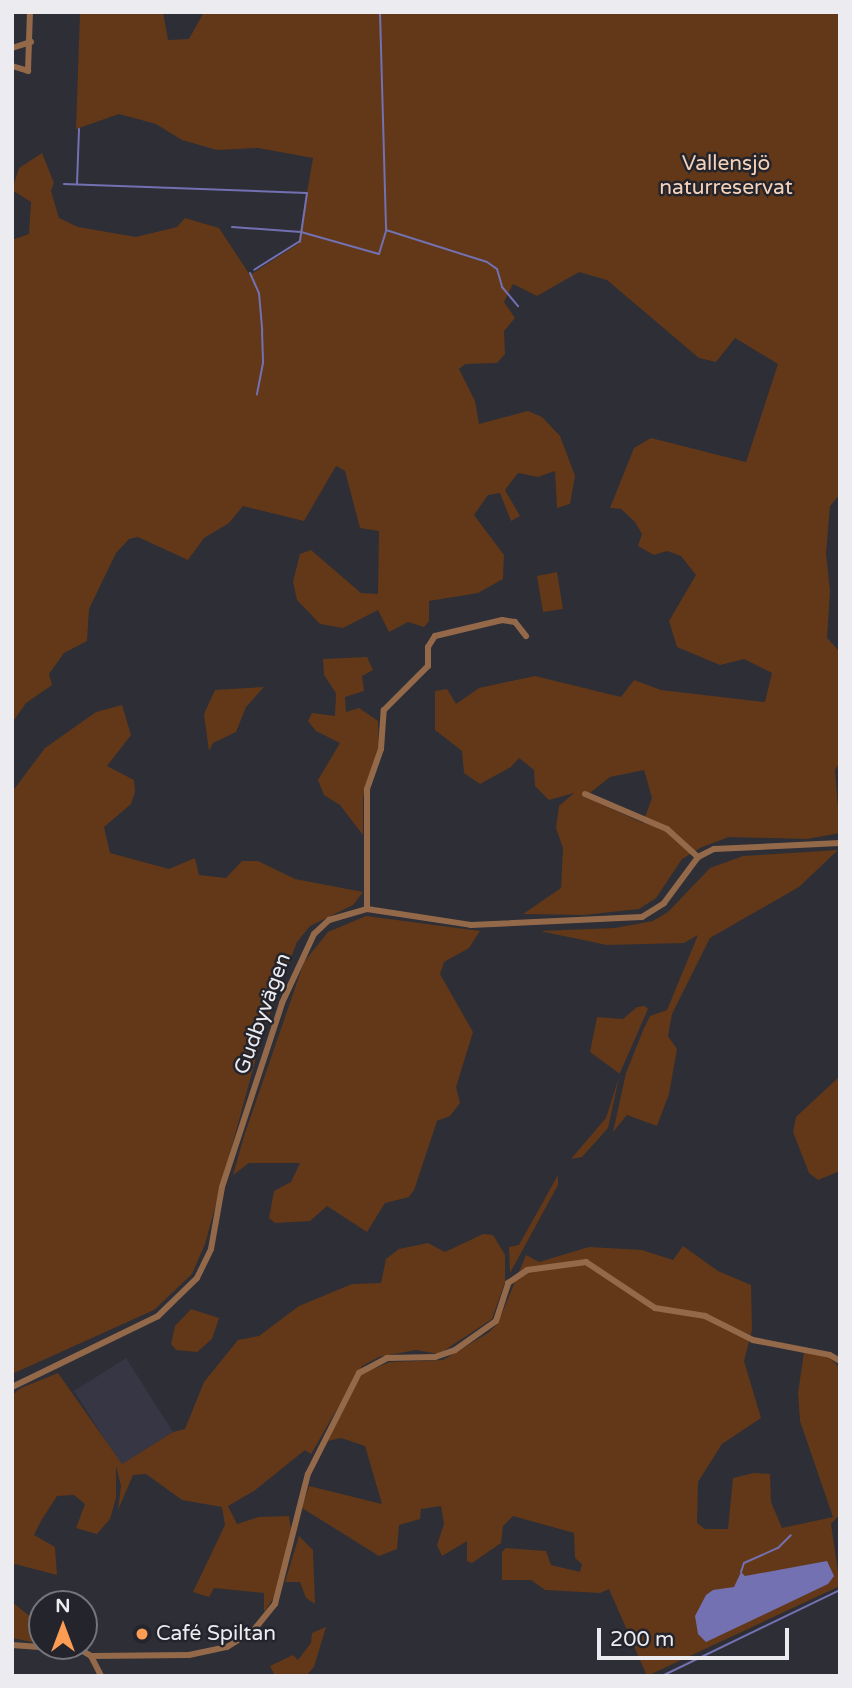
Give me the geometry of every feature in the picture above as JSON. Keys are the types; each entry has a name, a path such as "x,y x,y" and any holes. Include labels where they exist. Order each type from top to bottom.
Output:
{"street":[{"path":"12,66 28,71 30,12"},
{"path":"12,48 31,42"},
{"path":"367,909 367,789 381,749 381,715 428,667 428,647 435,636 502,620 515,622 526,636"},
{"path":"585,794 667,829 698,856 714,849 840,842"},
{"name":"Gudbyvägen","path":"12,1387 158,1316 197,1278 211,1249 222,1187 296,967 314,934 329,920 367,909 471,925 642,917 664,903 698,856"},
{"path":"98,1656 189,1655 227,1647 253,1631 275,1604 308,1474 359,1373 387,1358 435,1357 455,1350 496,1321 508,1283 527,1270 586,1262 655,1308 705,1316 753,1340 830,1355 840,1361"},
{"path":"93,1660 101,1676"}],"shaded area":[{"path":"126,1358 173,1432 121,1465 74,1391"},
{"path":"827,1561 834,1576 828,1584 706,1642 698,1634 695,1616 706,1595 713,1590 734,1587 741,1572 745,1576"}],"green space":[{"name":"Vallensjö naturreservat","path":"80,12 163,12 168,40 189,39 204,12 840,12 840,494 830,506 826,553 830,591 827,638 840,652 840,762 835,770 840,833 807,839 729,837 702,847 682,859 656,898 639,909 584,915 523,914 561,888 563,848 556,828 559,806 574,793 549,800 535,786 534,770 519,758 511,767 480,784 464,773 462,751 435,730 435,691 447,689 456,704 479,688 535,676 621,697 634,680 661,690 765,702 772,673 744,659 720,665 677,647 669,621 696,575 681,556 667,551 654,555 638,546 642,534 635,522 621,509 610,508 634,448 651,438 746,462 778,364 735,338 716,362 699,358 607,280 579,272 537,296 513,284 504,302 515,318 504,331 505,354 497,363 465,364 459,369 475,401 479,424 528,411 542,417 560,436 575,476 570,504 557,508 555,471 538,477 518,473 505,490 520,516 511,521 500,493 488,495 474,515 504,555 503,579 478,593 429,601 429,621 424,627 408,622 389,632 378,610 343,628 320,624 297,600 293,582 300,554 311,550 361,593 378,594 379,531 360,528 345,471 336,466 304,521 243,506 229,523 204,538 188,560 138,537 129,539 116,553 89,609 87,641 64,653 49,674 52,685 26,703 12,723 12,240 29,234 31,202 12,190 19,168 42,153 54,183 51,191 59,218 78,227 136,237 177,227 185,218 219,228 250,275 298,244 313,158 258,148 217,150 182,140 156,124 119,114 76,129","holes":["644,770 652,798 643,823 585,797 610,777"]},
{"path":"557,572 563,609 543,612 537,576"},
{"path":"367,657 373,670 362,676 364,691 345,697 346,712 359,708 378,721 379,747 363,797 363,835 340,805 324,795 318,780 340,743 316,731 308,721 312,713 335,716 336,693 324,675 323,659"},
{"path":"264,687 246,707 236,732 213,743 209,751 204,714 215,690"},
{"path":"122,705 131,735 107,766 134,780 135,792 131,804 104,827 110,853 169,869 195,858 199,875 226,878 242,861 258,861 295,879 363,892 353,905 310,926 297,942 264,1029 205,1244 192,1274 154,1310 12,1374 12,792 45,748 96,712"},
{"path":"838,850 799,887 710,938 672,1014 668,1036 677,1049 669,1094 657,1126 627,1115 613,1132 626,1073 644,1028 650,1016 667,1010 698,935 684,943 607,945 540,931 615,928 653,921 668,912 710,868 743,856"},
{"path":"366,916 480,931 469,948 444,962 440,974 473,1032 456,1087 460,1103 450,1116 437,1121 414,1190 409,1197 385,1203 367,1232 327,1206 310,1221 275,1223 269,1218 274,1191 291,1182 300,1163 249,1163 233,1175 244,1136 304,962 328,932"},
{"path":"645,1006 648,1009 620,1074 590,1052 597,1017 623,1019 637,1007"},
{"path":"619,1076 608,1128 582,1157 571,1159 606,1118"},
{"path":"840,1076 840,1171 818,1180 809,1173 793,1132 796,1117"},
{"path":"558,1175 558,1185 510,1273 509,1247 519,1245"},
{"path":"483,1234 493,1235 505,1255 505,1282 492,1319 439,1354 416,1350 379,1357 362,1366 311,1454 305,1450 254,1491 228,1506 237,1524 259,1517 289,1516 292,1536 275,1596 264,1612 264,1593 214,1588 209,1597 193,1592 225,1525 222,1507 182,1500 146,1474 133,1475 118,1510 121,1486 116,1466 116,1498 110,1519 97,1534 76,1528 85,1504 74,1495 57,1496 41,1521 34,1535 55,1547 57,1575 15,1564 12,1568 12,1395 21,1388 58,1373 122,1464 173,1432 185,1429 204,1382 238,1340 259,1336 299,1306 352,1284 381,1283 386,1259 399,1249 428,1243 445,1252"},
{"path":"683,1246 718,1271 751,1285 752,1330 744,1361 761,1418 722,1444 698,1482 697,1523 705,1529 728,1529 733,1478 754,1473 770,1474 771,1502 782,1528 833,1517 800,1421 798,1393 804,1352 829,1357 840,1368 840,1514 831,1524 840,1586 647,1676 609,1589 600,1593 545,1590 531,1580 502,1580 502,1552 506,1548 546,1551 551,1565 580,1572 582,1564 575,1558 574,1533 513,1516 503,1526 501,1543 472,1563 467,1561 467,1541 442,1556 437,1545 444,1524 441,1506 421,1509 420,1519 399,1525 397,1549 379,1556 302,1508 309,1486 382,1504 365,1446 341,1438 328,1441 356,1383 363,1373 390,1362 443,1360 488,1333 498,1323 526,1255 539,1262 589,1247 642,1250 673,1260"},
{"path":"191,1309 219,1318 212,1339 197,1352 176,1350 171,1344 175,1326"},
{"path":"299,1536 313,1550 315,1604 306,1598 300,1582 285,1582"},
{"path":"12,1602 28,1615 28,1641 12,1638"},
{"path":"326,1627 314,1667 306,1676 275,1676 270,1666 293,1655 298,1660 311,1643 312,1633"}],"waterway":[{"path":"380,12 386,230 487,262 497,269 502,287 518,306"},
{"path":"77,184 79,129"},
{"path":"64,184 307,193 300,241 254,270"},
{"path":"232,227 301,232 379,254 386,231"},
{"path":"250,273 259,293 262,331 263,363 257,394"},
{"path":"741,1572 744,1563 778,1548 791,1535"},
{"path":"662,1676 840,1590"}],"place":[{"name":"Café Spiltan","path":"142,1634"}]}
